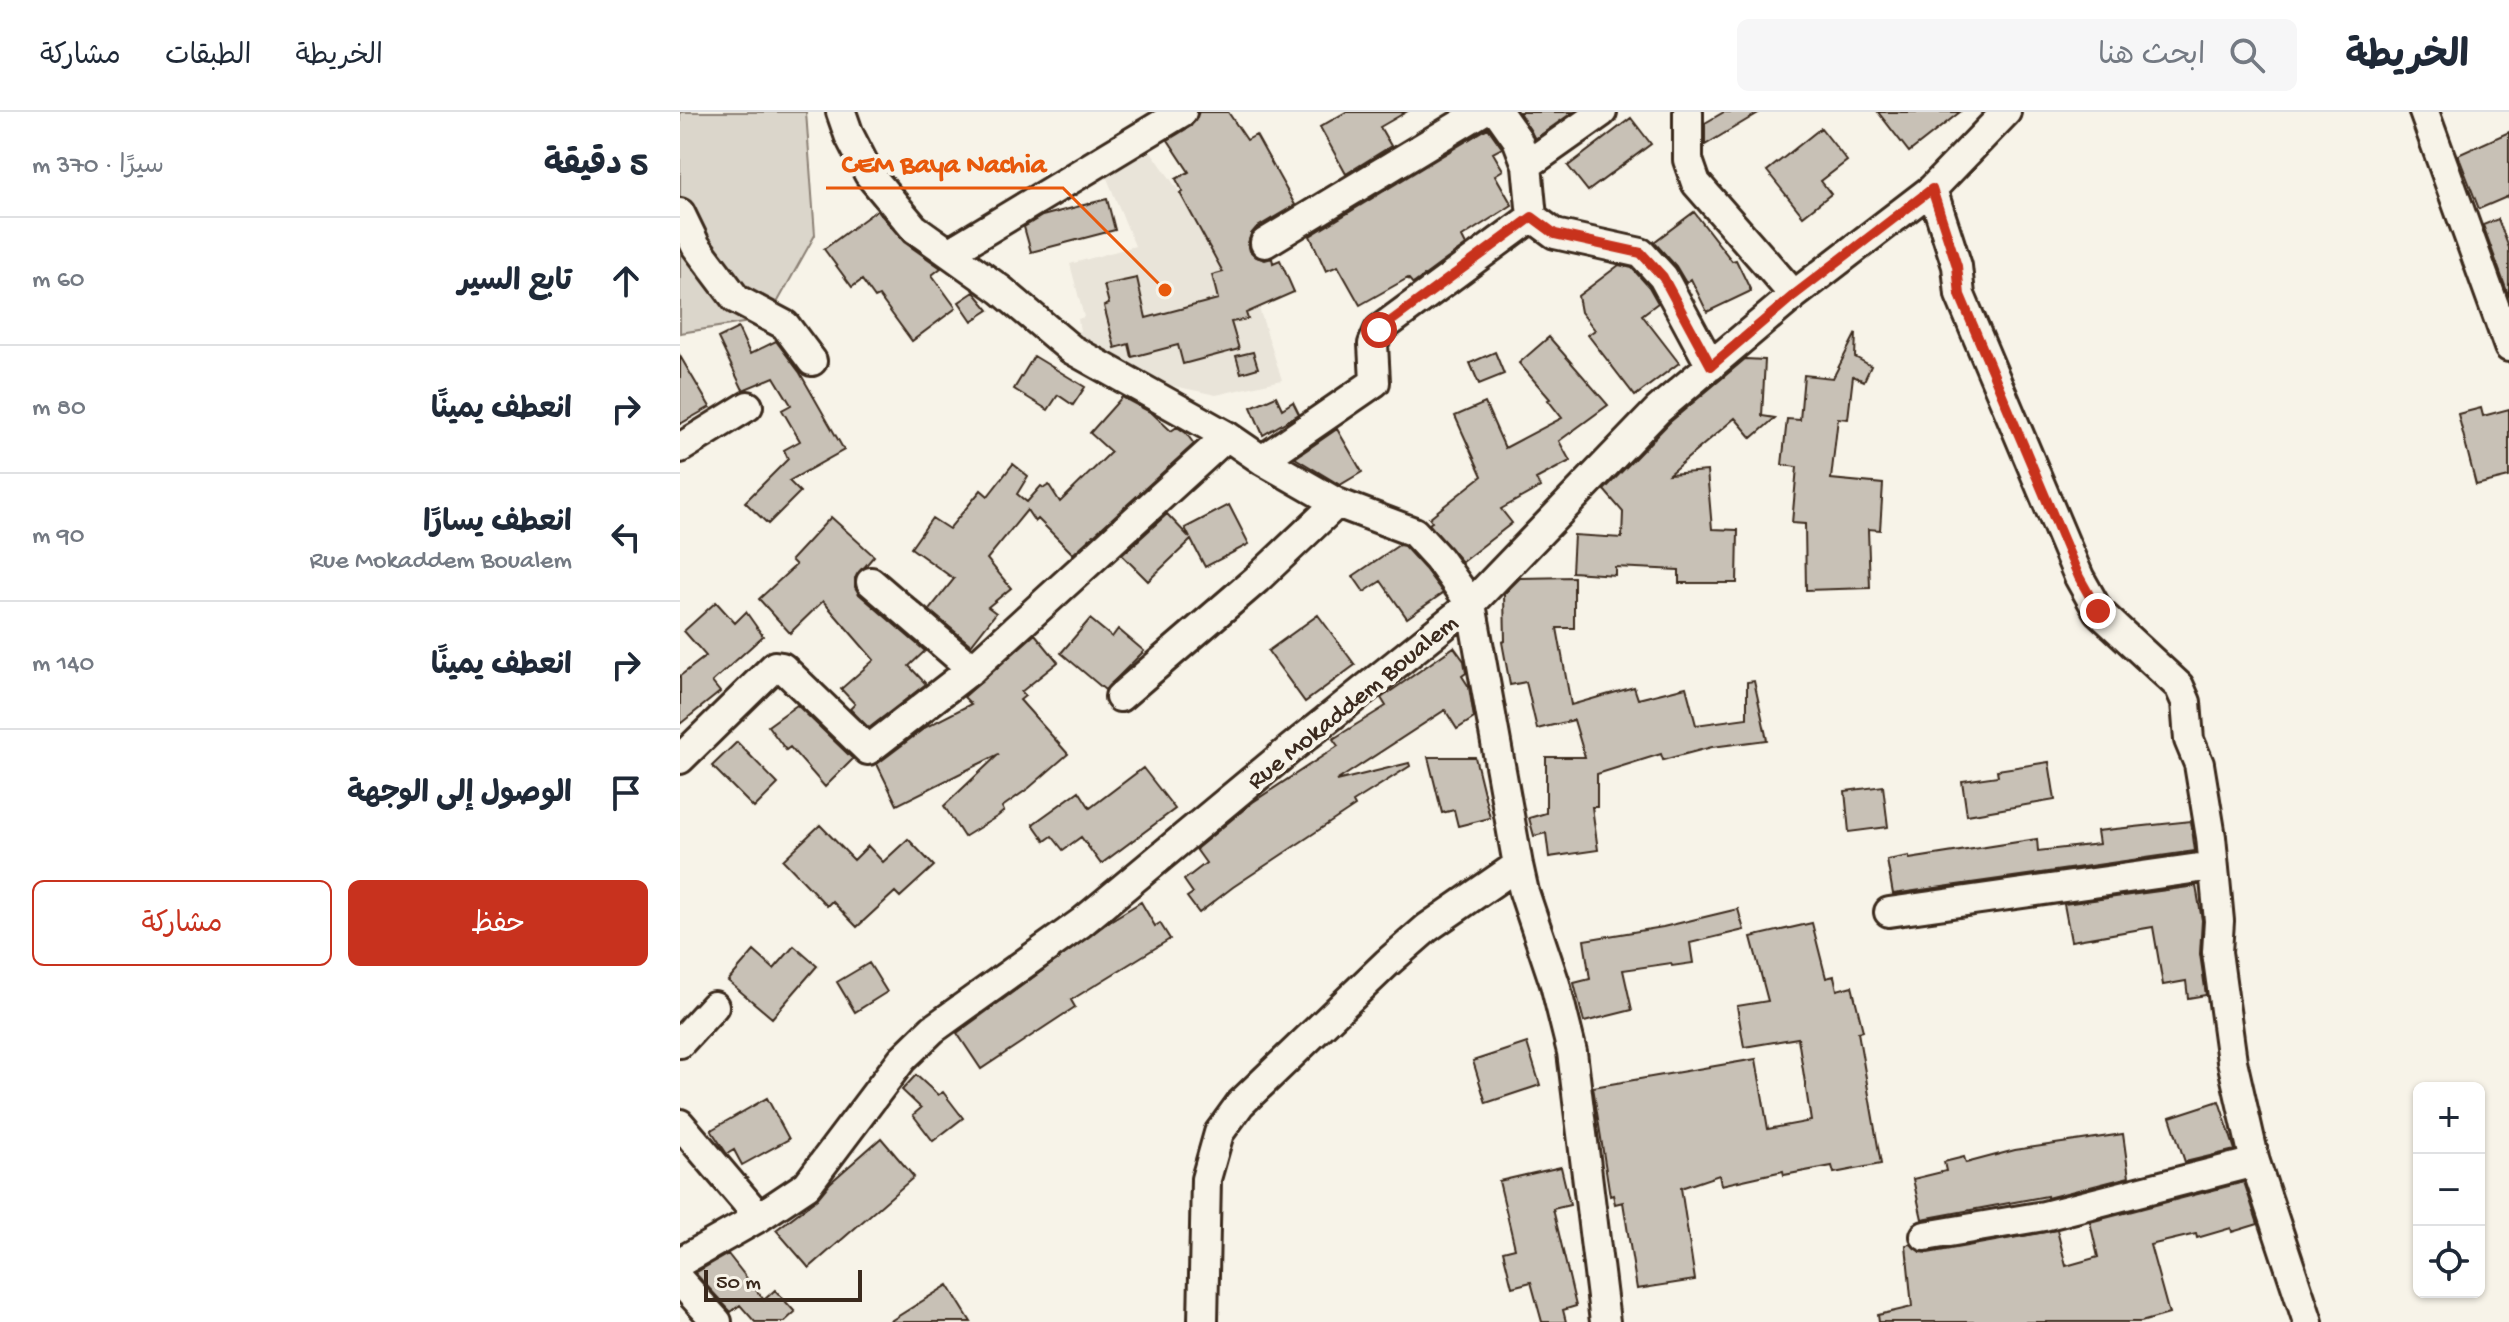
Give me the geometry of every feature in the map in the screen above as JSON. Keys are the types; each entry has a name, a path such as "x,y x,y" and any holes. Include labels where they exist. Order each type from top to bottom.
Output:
{"street":[{"path":"841,112 869,174 914,228 1001,290 1071,349 1227,436 1337,503 1414,532 1438,558 1471,604 1524,892 1555,984 1572,1052 1605,1322"},
{"path":"950,252 1182,112"},
{"path":"1265,243 1481,112"},
{"path":"1498,112 1517,139 1527,165 1532,217 1555,234 1641,253 1663,277 1711,366"},
{"path":"1527,165 1602,112"},
{"path":"1688,112 1688,160 1696,183 1794,295"},
{"name":"Rue Mokaddem Boualem","path":"680,1262 759,1217 807,1185 902,1059 933,1029 1081,923 1471,604 1658,410 1794,295 1932,189 2006,112"},
{"path":"2424,112 2509,347"},
{"path":"1932,189 1957,266 1960,295 2079,577 2098,611 2179,686 2186,702 2189,740 2199,764 2213,866 2219,921 2217,952 2232,1061 2255,1162 2308,1322"},
{"path":"680,213 696,246 736,299 785,325 812,361"},
{"path":"1262,460 1375,382 1373,344 1379,330 1532,217"},
{"path":"680,448 748,406"},
{"path":"680,759 775,666 782,667 868,750 972,669 1227,436"},
{"path":"1120,697 1257,579 1337,503"},
{"path":"871,582 972,669"},
{"path":"1203,1322 1206,1179 1219,1133 1240,1104 1387,963 1427,928 1518,865"},
{"path":"1889,912 2213,866"},
{"path":"680,1043 714,1006"},
{"path":"680,1124 759,1217"},
{"path":"1925,1236 2044,1216 2255,1162"},
{"path":"680,1281 717,1322"}],"shaded area":[{"path":"680,112 806,112 815,235 768,319 680,333"},
{"path":"1148,147 1221,251 1242,255 1282,380 1216,395 1160,383 1118,367 1071,332 1080,331 1078,319 1084,317 1070,264 1135,246 1104,171"}],"building":[{"path":"1199,112 1228,112 1247,140 1256,135 1295,205 1256,228 1248,243 1256,257 1265,260 1272,258 1273,263 1280,260 1294,292 1246,313 1248,319 1231,322 1239,349 1183,364 1178,345 1132,357 1129,344 1115,348 1104,306 1109,304 1104,285 1137,278 1146,318 1218,299 1212,275 1223,272 1180,193 1183,192 1176,179 1189,172 1168,140 1191,126"},
{"path":"1346,112 1406,112 1380,127 1391,146 1346,174 1320,127"},
{"path":"1519,112 1573,112 1535,139"},
{"path":"1724,112 1760,112 1705,145 1705,123"},
{"path":"1878,112 1960,112 1909,152"},
{"path":"1631,118 1651,144 1588,191 1568,166"},
{"path":"1488,128 1502,148 1493,153 1503,170 1495,175 1512,205 1462,237 1466,245 1413,284 1408,278 1360,305 1338,266 1326,271 1310,236"},
{"path":"1821,128 1847,161 1821,181 1831,194 1803,216 1767,171"},
{"path":"2509,132 2509,196 2479,209 2458,155"},
{"path":"1107,199 1115,230 1031,252 1024,227 1042,216"},
{"path":"877,210 904,242 941,268 932,275 956,308 912,341 879,296 875,298 862,280 852,287 824,249"},
{"path":"1694,212 1732,261 1736,260 1751,291 1707,312 1691,279 1686,283 1676,266 1654,242"},
{"path":"2498,219 2509,248 2509,297 2483,225"},
{"path":"1619,265 1632,268 1649,287 1658,303 1642,315 1679,363 1635,396 1588,335 1595,330 1581,312 1578,296"},
{"path":"974,292 989,310 972,321 959,302"},
{"path":"738,328 750,354 776,341 800,373 844,450 789,481 800,492 768,524 745,502 788,459 784,450 800,441 782,410 791,405 774,377 743,390 718,338"},
{"path":"1856,333 1855,357 1871,366 1864,381 1853,376 1848,419 1838,418 1831,479 1883,484 1880,530 1868,529 1870,588 1806,590 1805,524 1792,523 1797,467 1782,465 1787,419 1800,420 1804,375 1833,378"},
{"path":"1549,337 1608,405 1559,441 1570,461 1536,479 1540,487 1501,509 1512,523 1462,562 1429,524 1432,522 1429,518 1482,476 1455,416 1485,403 1505,448 1562,418 1519,363"},
{"path":"1253,352 1258,368 1241,373 1236,356"},
{"path":"1495,352 1504,374 1479,384 1470,363"},
{"path":"680,356 710,407 680,424"},
{"path":"1034,356 1085,387 1073,405 1058,395 1048,410 1014,389"},
{"path":"1745,359 1765,360 1762,416 1775,418 1752,438 1735,418 1669,474 1707,471 1712,529 1738,530 1737,583 1679,583 1679,570 1615,567 1615,575 1572,572 1574,535 1622,538 1623,512 1604,490 1670,422"},
{"path":"1276,396 1282,409 1293,402 1299,414 1263,435 1251,407"},
{"path":"1122,397 1152,413 1171,431 1177,427 1194,444 1073,554 1038,519 1035,522 1027,510 987,559 1011,588 988,607 996,613 971,645 929,610 954,579 911,548 932,518 949,529 981,490 988,496 1013,464 1028,476 1017,494 1027,502 1041,486 1049,485 1060,502 1111,452 1090,433"},
{"path":"2481,408 2483,416 2509,409 2509,477 2476,485 2458,414"},
{"path":"1337,429 1362,472 1340,485 1295,458"},
{"path":"1229,505 1249,544 1205,567 1191,540 1148,581 1122,555 1167,514 1190,538 1185,528"},
{"path":"831,517 874,556 855,578 859,594 925,651 909,666 926,684 869,728 850,709 855,704 841,689 874,660 823,601 790,633 759,599 796,565 791,560"},
{"path":"1399,545 1404,546 1443,593 1407,618 1381,581 1364,592 1353,576"},
{"path":"1574,577 1574,628 1557,628 1571,705 1634,687 1638,699 1686,687 1696,725 1747,718 1747,682 1754,681 1767,740 1712,747 1663,760 1661,754 1597,774 1597,807 1592,807 1598,850 1549,857 1546,833 1534,836 1529,818 1546,813 1546,757 1585,757 1574,720 1537,729 1526,682 1510,685 1502,642 1505,641 1504,594 1520,578"},
{"path":"716,602 735,623 746,612 763,636 712,682 720,692 680,724 680,676 706,656 684,631"},
{"path":"1318,615 1355,665 1305,702 1268,651"},
{"path":"1090,619 1112,637 1118,629 1144,651 1105,690 1061,653"},
{"path":"1035,634 1058,662 1021,692 1025,696 1020,700 1068,754 1002,807 1004,811 998,816 964,837 944,806 999,754 897,805 877,764 926,727 971,704 964,697"},
{"path":"1454,647 1464,661 1466,673 1462,676 1469,687 1474,718 1457,729 1445,710 1336,781 1409,763 1410,766 1353,802 1355,806 1199,913 1187,897 1193,893 1184,880 1206,863 1196,849 1253,802 1338,746 1333,739 1386,706 1381,698"},
{"path":"797,705 853,759 825,787 790,747 786,750 768,726"},
{"path":"737,742 778,784 754,808 712,766"},
{"path":"1428,757 1475,757 1490,818 1458,826 1454,810 1442,813"},
{"path":"2049,762 2055,800 1967,815 1962,781 1998,776 1997,770"},
{"path":"1143,768 1175,809 1101,864 1081,837 1063,850 1052,836 1045,841 1033,824 1079,791 1090,808"},
{"path":"1883,786 1888,827 1849,832 1845,791"},
{"path":"2191,821 2195,851 1893,894 1887,860 2037,839 2038,851 2099,844 2097,831"},
{"path":"820,825 854,860 868,846 883,862 908,839 934,866 900,897 895,892 857,927 832,901 827,906 783,860"},
{"path":"2196,886 2202,920 2200,954 2206,995 2188,998 2186,981 2163,985 2153,927 2071,941 2064,904"},
{"path":"1141,902 1155,926 1160,923 1170,939 1071,1000 1075,1007 981,1069 957,1033 1110,921"},
{"path":"1738,909 1744,930 1690,943 1693,963 1623,970 1632,1010 1584,1022 1574,983 1590,979 1584,940 1663,927"},
{"path":"1812,923 1826,978 1834,976 1837,990 1852,986 1863,1031 1858,1032 1881,1164 1834,1173 1832,1166 1784,1175 1783,1171 1721,1185 1719,1175 1681,1188 1695,1280 1637,1289 1623,1202 1615,1204 1613,1195 1610,1196 1593,1087 1756,1059 1768,1129 1811,1121 1798,1038 1744,1047 1737,1006 1768,1001 1751,937"},
{"path":"794,946 817,966 772,1018 728,981 754,951 774,969"},
{"path":"869,963 887,992 855,1012 837,982"},
{"path":"1527,1043 1540,1085 1486,1103 1473,1061"},
{"path":"916,1075 938,1095 943,1092 963,1118 933,1141 913,1115 921,1108 902,1090"},
{"path":"767,1098 789,1139 742,1165 734,1150 727,1154 711,1130"},
{"path":"2219,1101 2235,1150 2185,1162 2170,1117"},
{"path":"2123,1134 2129,1177 2047,1198 1922,1219 1913,1179 1946,1171 1944,1162 1964,1157 1966,1163 2015,1150"},
{"path":"881,1138 914,1177 809,1268 776,1230 817,1199 830,1183"},
{"path":"1561,1167 1570,1205 1553,1209 1576,1306 1563,1310 1566,1322 1542,1322 1531,1282 1512,1287 1503,1251 1515,1248 1499,1181"},
{"path":"2244,1182 2258,1224 2232,1232 2231,1228 2197,1238 2196,1234 2150,1245 2169,1314 2141,1322 1879,1322 1878,1315 1912,1307 1906,1245 1911,1244 1920,1252 1928,1253 2057,1230 2066,1266 2098,1257 2090,1222"},
{"path":"728,1254 764,1300 775,1290 795,1312 784,1322 755,1322 740,1305 731,1312 695,1273"},
{"path":"948,1285 971,1322 889,1322"}],"place":[{"name":"CEM Baya Nachia","path":"1165,290"}],"route":[{"path":"1379,330 1532,217 1555,234 1641,253 1663,277 1711,366 1794,295 1932,189 1957,266 1960,295 2079,577 2098,611"}]}
